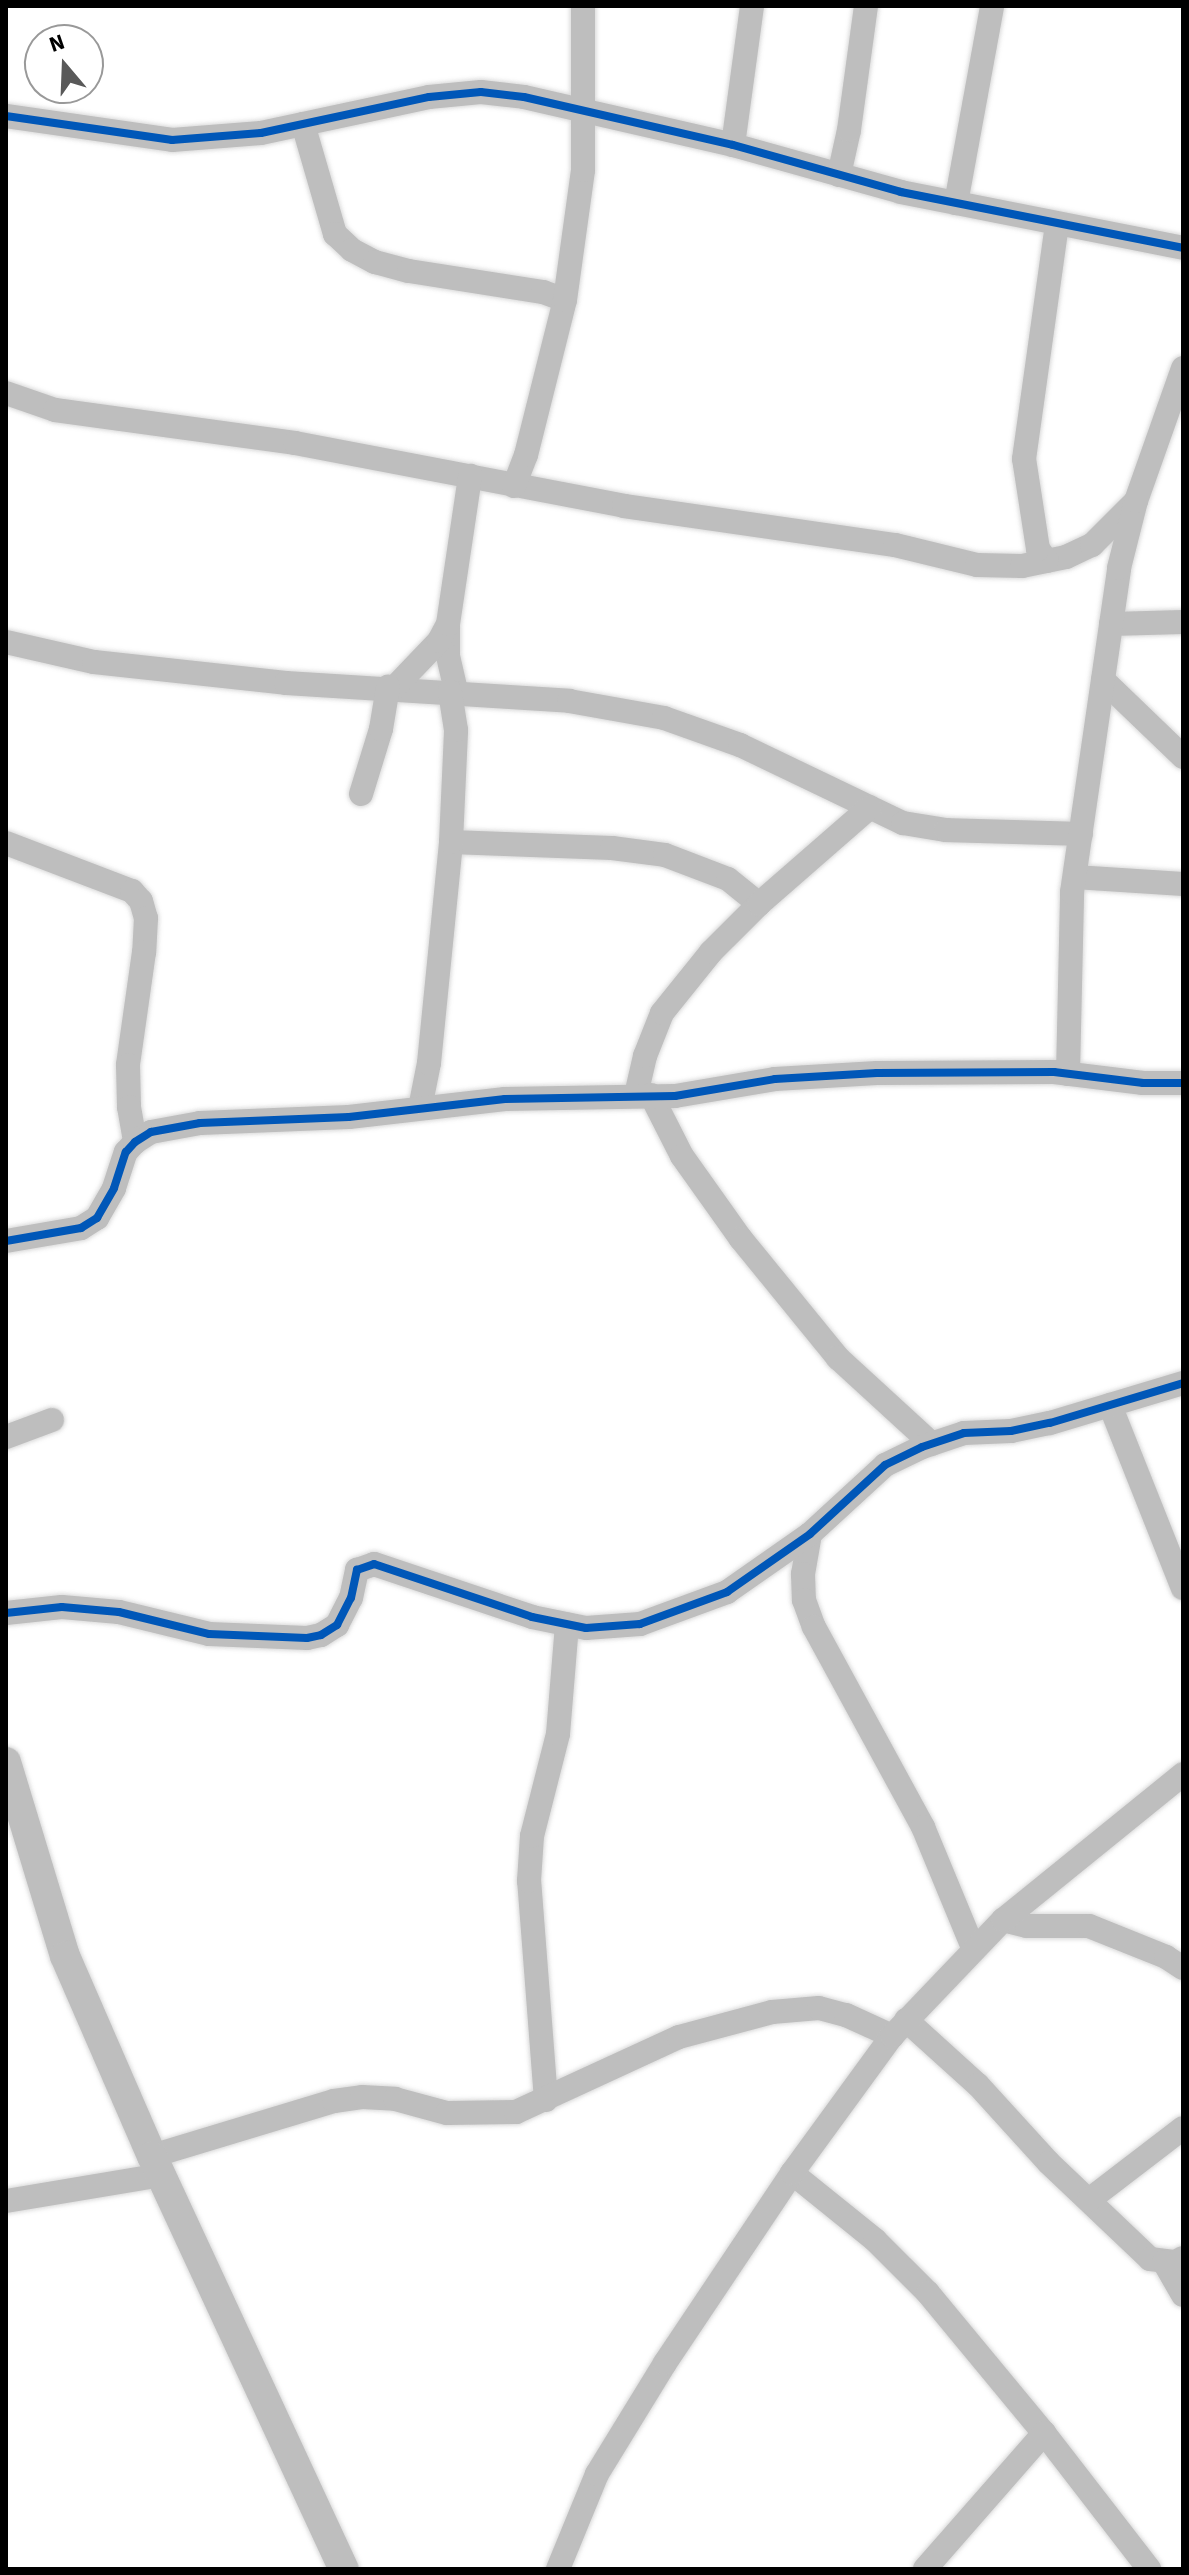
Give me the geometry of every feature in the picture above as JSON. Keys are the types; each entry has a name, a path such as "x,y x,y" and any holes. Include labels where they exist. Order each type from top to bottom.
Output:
{"main road":[{"path":"6,1762 65,1956 157,2166 344,2569"}],"street":[{"path":"514,486 526,455 565,300 583,170 583,6"},
{"path":"733,145 752,6"},
{"path":"839,175 849,130 866,6"},
{"path":"956,203 992,6"},
{"path":"6,116 172,140 229,137 429,97 481,92 733,145 956,203 1183,248"},
{"path":"303,124 335,234 352,250 375,262 409,271 543,292 565,300"},
{"path":"1047,561 1038,549 1024,459 1057,225"},
{"path":"1068,1074 1075,877 1119,568 1136,501 1183,368"},
{"path":"6,393 55,410 295,443 624,506 895,545 977,565 1022,566 1066,557 1092,545 1136,501"},
{"path":"420,1108 429,1063 451,842 456,730 448,656 448,624 470,476"},
{"path":"1111,624 1183,622"},
{"path":"361,794 392,687 439,641 448,624"},
{"path":"6,642 94,662 286,683 392,687 569,701 664,718 740,745 903,823 946,830 1081,834"},
{"path":"1103,680 1183,757"},
{"path":"870,807 759,904 711,952 662,1013 645,1056 644,1095 708,1197 838,1358 932,1444"},
{"path":"451,842 612,848 665,855 728,879 759,904"},
{"path":"6,843 132,891 141,901 146,918 144,952 128,1065 129,1107 135,1142"},
{"path":"1075,877 1183,884"},
{"path":"6,1241 81,1228 97,1218 114,1188 126,1152 135,1142 151,1132 200,1123 349,1117 505,1099 675,1096 775,1079 877,1073 1068,1074 1143,1083 1183,1083"},
{"path":"6,1613 62,1607 119,1612 209,1634 307,1638 321,1635 337,1625 351,1598 357,1570 374,1564 450,1592 567,1624 614,1628 681,1610 727,1592 810,1534 885,1465 932,1444 964,1433 1011,1431 1050,1423 1183,1383"},
{"path":"1110,1405 1183,1588"},
{"path":"6,1437 52,1420"},
{"path":"810,1534 803,1574 804,1600 814,1627 923,1827 973,1948"},
{"path":"546,2100 529,1881 532,1836 558,1734 567,1624"},
{"path":"558,2569 597,2474 665,2363 792,2173 899,2028 1003,1920 1183,1774"},
{"path":"1003,1920 1027,1926 1089,1926 1154,1951 1183,1968"},
{"path":"6,2201 157,2166 334,2101 362,2097 395,2099 424,2109 471,2114 516,2112 679,2037 772,2012 819,2008 899,2028 978,2085 1049,2163 1150,2259 1173,2260 1183,2295"},
{"path":"1089,2200 1183,2128"},
{"path":"792,2173 875,2240 928,2293 1044,2433 1149,2569"},
{"path":"925,2569 1044,2433"}],"cycle path":[{"path":"6,116 172,140 261,133 429,97 481,92 524,97 733,145 901,192 1183,248"},
{"path":"6,1241 81,1228 97,1218 114,1188 126,1152 135,1142 151,1132 200,1123 349,1117 505,1099 675,1096 775,1079 877,1073 1054,1072 1143,1083 1183,1083"},
{"path":"6,1613 62,1607 119,1612 209,1634 307,1638 321,1635 337,1625 351,1598 357,1570 374,1564 532,1617 586,1628 640,1624 727,1592 810,1534 885,1465 922,1447 964,1433 1011,1431 1050,1423 1183,1383"}]}
